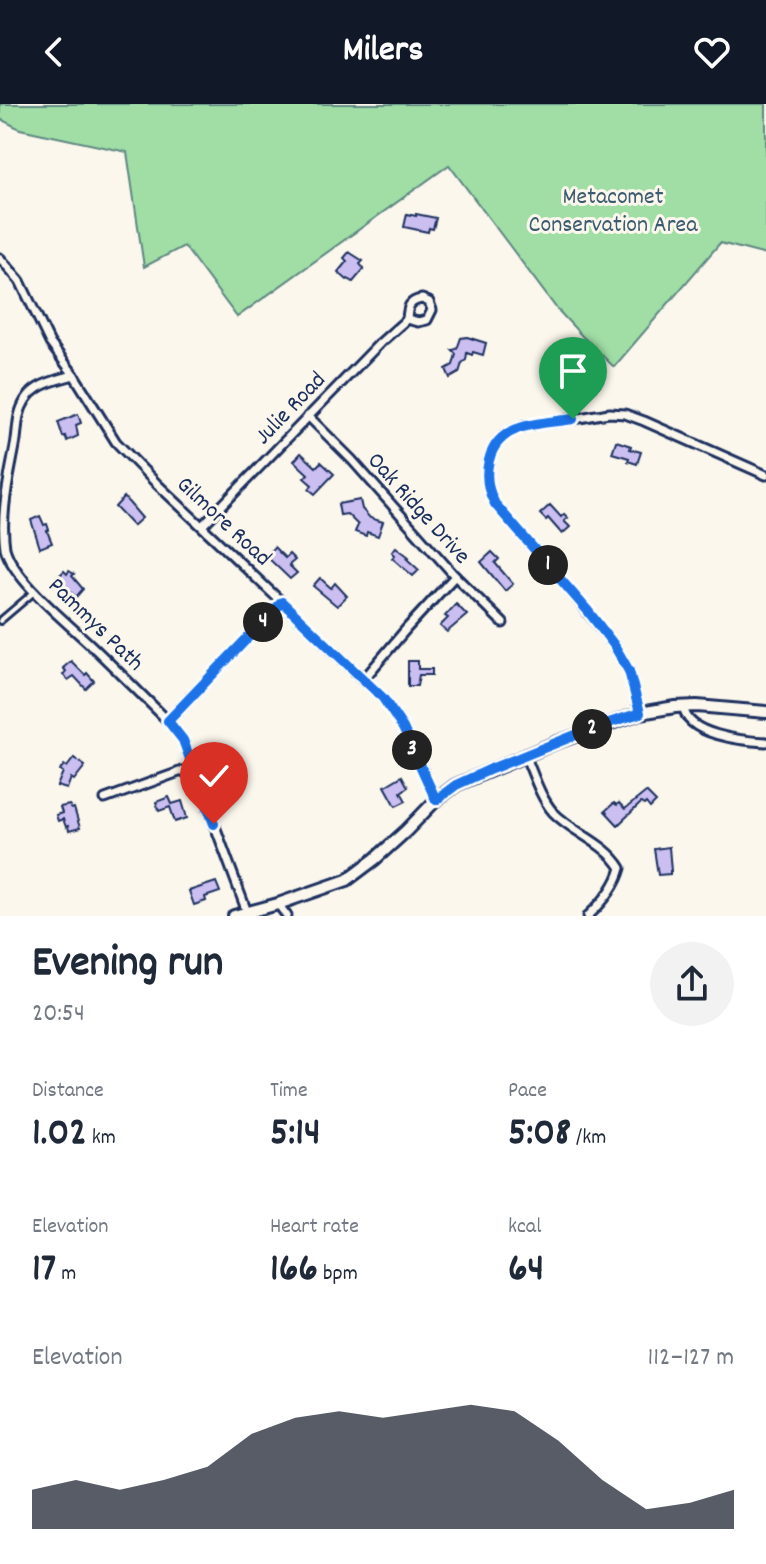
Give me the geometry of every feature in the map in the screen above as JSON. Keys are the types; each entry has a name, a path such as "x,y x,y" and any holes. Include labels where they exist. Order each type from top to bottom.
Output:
{"street":[{"name":"Gilmore Road","path":"0,258 20,281 52,347 74,375 116,442 383,698 398,720 436,800"},
{"name":"Julie Road","path":"202,526 370,352 407,319"},
{"name":"Pammys Path","path":"74,375 33,390 19,415 3,501 5,549 10,561 35,592 168,721 183,740 247,912"},
{"path":"640,713 629,671 614,645 495,504 488,491 486,474 496,445 514,429 610,413 625,414 766,475"},
{"name":"Oak Ridge Drive","path":"308,416 361,470 455,576 503,623"},
{"path":"364,679 455,576"},
{"path":"168,721 282,602"},
{"path":"684,707 689,720 705,731 766,742"},
{"path":"234,916 347,880 375,859 436,800 456,785 593,728 640,713 684,707 766,712"},
{"path":"525,755 549,808 606,851 621,868 610,890 588,916"},
{"path":"105,799 193,767"},
{"path":"278,904 287,916"}],"lane":[{"path":"0,621 35,592"}],"green space":[{"name":"Metacomet Conservation Area","path":"0,104 766,104 766,255 720,243 614,367 557,309 449,165 237,317 184,246 144,267 127,152 20,129 0,119"}],"building":[{"path":"407,214 436,218 433,229 429,228 428,232 404,227"},
{"path":"349,252 363,261 360,264 364,269 353,282 338,272 347,261 344,258"},
{"path":"461,338 486,343 483,355 467,353 459,373 450,378 446,369 453,365 456,354 452,350 457,349"},
{"path":"78,414 81,423 76,425 78,436 67,441 58,422"},
{"path":"616,441 641,452 637,464 612,453"},
{"path":"301,453 316,467 321,462 334,474 315,494 309,489 312,485 304,478 308,474 294,461"},
{"path":"124,497 142,518 133,526 115,507"},
{"path":"360,500 362,509 370,518 383,522 378,536 355,532 358,525 347,514 340,515 338,504"},
{"path":"550,505 561,517 564,514 568,518 564,521 570,527 562,534 548,518 546,520 540,514"},
{"path":"40,516 44,525 47,524 52,543 40,548 31,520"},
{"path":"274,547 285,558 289,554 295,560 289,565 297,573 290,579 266,556"},
{"path":"396,547 419,570 413,576 392,558"},
{"path":"492,552 499,559 495,563 513,584 505,591 481,562"},
{"path":"64,571 74,574 72,576 83,589 76,597 56,579"},
{"path":"320,578 331,588 335,583 347,596 337,606 313,586"},
{"path":"456,604 467,615 447,632 440,626"},
{"path":"71,661 94,681 86,689 74,676 68,680 63,675 66,671 63,668"},
{"path":"408,661 418,661 418,669 432,669 432,675 419,675 417,686 408,686"},
{"path":"74,758 85,766 74,780 71,778 67,789 57,786 63,772 60,770"},
{"path":"402,776 408,787 401,792 406,801 396,806 385,786"},
{"path":"646,792 656,802 650,808 646,803 641,803 618,825 605,811 614,803 625,809"},
{"path":"169,797 172,804 182,801 187,818 175,822 170,807 159,811 156,802"},
{"path":"70,805 71,809 74,808 80,828 69,831 63,819 58,821 56,815 62,813 60,807"},
{"path":"669,847 670,874 658,875 654,849"},
{"path":"216,882 220,892 194,905 189,891"}],"route":[{"path":"214,824 183,740 168,721 282,602 383,698 403,728 436,800 456,785 491,769 593,728 640,713 629,671 614,645 495,504 488,491 486,474 490,457 496,445 514,429 573,419"}]}
